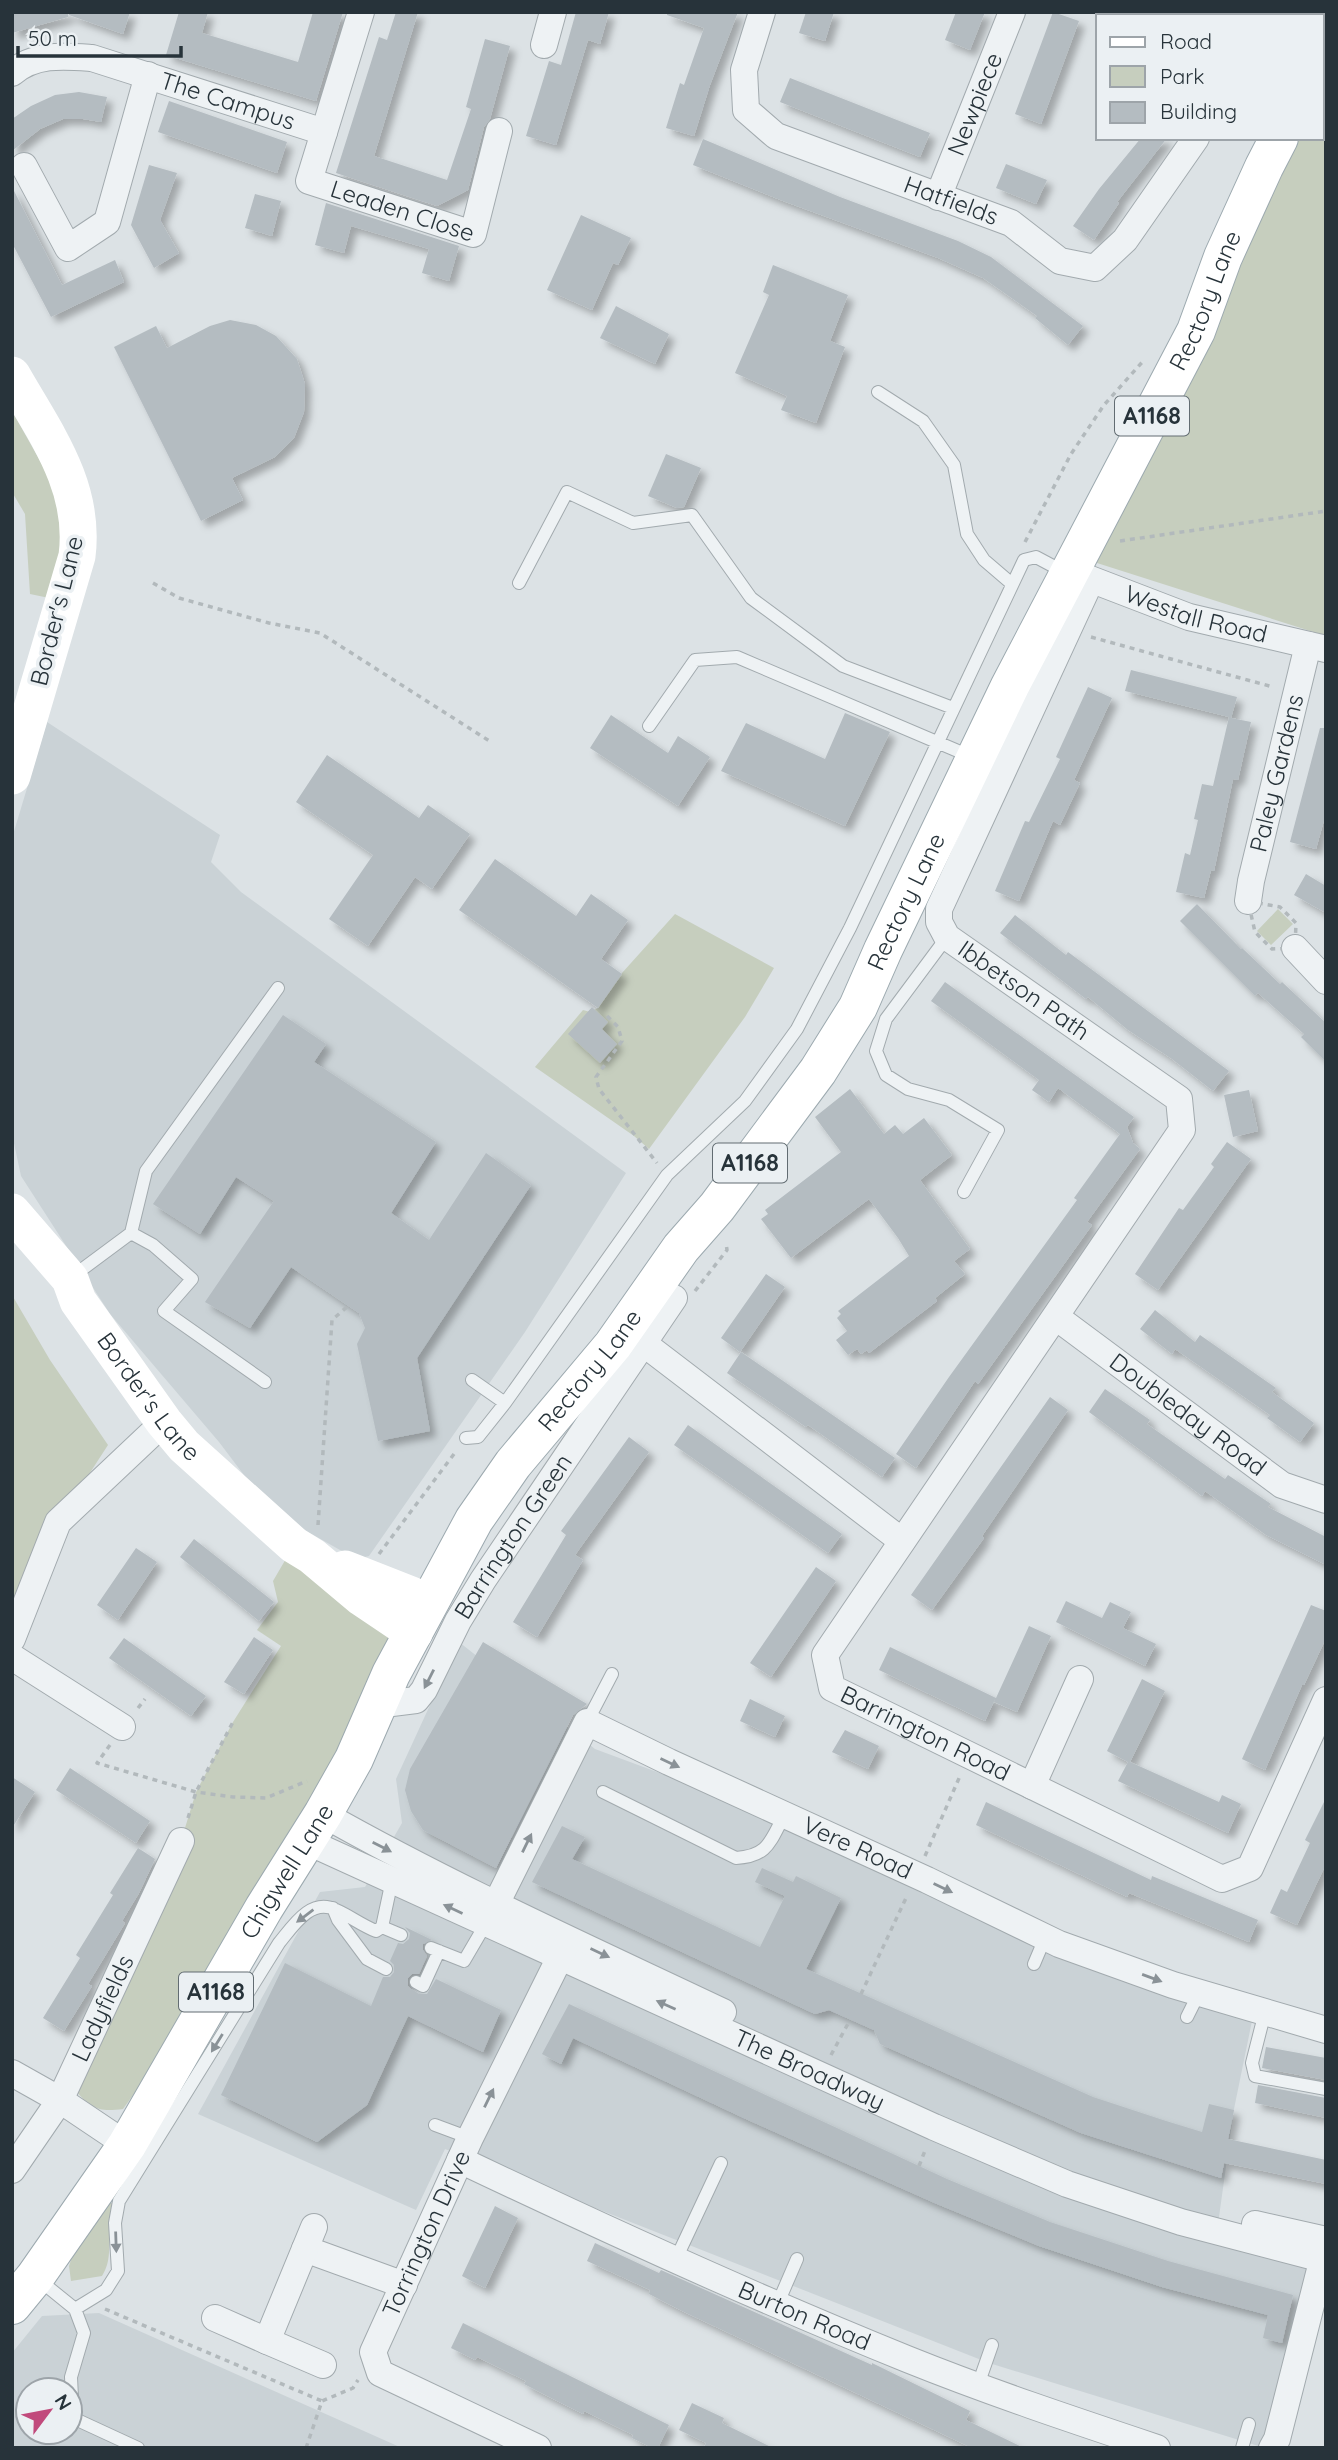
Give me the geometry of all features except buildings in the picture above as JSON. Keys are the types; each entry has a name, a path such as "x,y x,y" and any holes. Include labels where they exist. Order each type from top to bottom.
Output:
{"main road":[{"name":"Rectory Lane","path":"434,1619 474,1520 513,1464 612,1345 681,1248 718,1207 818,1071 858,1007 1010,686 1079,567 1196,331 1223,257 1278,140"},
{"name":"Chigwell Lane","path":"24,2291 127,2145 266,1935 312,1812 354,1759 376,1705 434,1619"}],"street":[{"path":"324,132 361,12"},
{"path":"544,45 553,12"},
{"name":"Hatfields","path":"762,12 744,70 746,110 776,136 1011,223 1060,261 1095,268 1125,240 1195,140"},
{"name":"Newpiece","path":"938,197 1012,12"},
{"name":"The Campus","path":"12,73 20,66 52,55 92,58 324,132"},
{"path":"24,166 68,248 112,231 148,75"},
{"name":"Leaden Close","path":"324,132 309,181 473,234 499,131"},
{"name":"Border's Lane","path":"12,776 77,556 80,531 77,505 65,470 14,381"},
{"name":"Ibbetson Path","path":"1056,1317 1182,1130 1179,1099 947,937 939,922 939,909 1067,631 1079,567"},
{"name":"Westall Road","path":"1079,567 1189,617 1317,647"},
{"name":"Paley Gardens","path":"1248,901 1275,778 1298,693 1317,647"},
{"path":"1295,948 1326,981"},
{"name":"Border's Lane","path":"12,1212 70,1279 78,1301 184,1446 294,1545 315,1542 434,1619"},
{"name":"Barrington Green","path":"434,1619 483,1580 674,1298"},
{"name":"Doubleday Road","path":"1056,1317 1282,1485 1323,1493"},
{"name":"Barrington Road","path":"1056,1317 825,1656 832,1688 1222,1879 1250,1868 1326,1700"},
{"path":"643,1343 902,1541"},
{"path":"12,1639 58,1522 164,1422"},
{"path":"12,1657 122,1727"},
{"path":"1032,1786 1080,1679"},
{"path":"491,1914 587,1722"},
{"name":"Vere Road","path":"587,1722 1045,1938 1199,1993 1326,2030"},
{"name":"The Broadway","path":"312,1812 392,1880 491,1914 1080,2171 1325,2251"},
{"name":"The Broadway","path":"312,1812 377,1844 491,1914"},
{"name":"Ladyfields","path":"12,2170 60,2100 181,1841"},
{"name":"The Broadway","path":"565,1948 934,2127 1067,2184 1181,2222 1325,2251"},
{"name":"Torrington Drive","path":"373,2352 465,2149 565,1948"},
{"path":"12,2073 60,2100 127,2145"},
{"name":"Burton Road","path":"465,2149 676,2259 907,2359 1157,2448"},
{"path":"267,2341 309,2238 404,2285"},
{"path":"1272,2448 1277,2439 1325,2251"},
{"path":"215,2318 323,2365"},
{"path":"373,2352 380,2373 538,2448"}],"lane":[{"path":"878,391 923,421 954,465 967,534 984,560 1012,584"},
{"path":"519,583 567,492 633,523 692,515 751,598 781,621 843,666 953,708"},
{"path":"466,1437 478,1437 667,1175 745,1101 797,1029 850,928 1024,560 1036,557 1056,566 1079,567"},
{"path":"649,726 695,660 737,657 975,758"},
{"path":"947,937 886,1019 876,1051 886,1075 908,1089 949,1100 998,1130 964,1192"},
{"path":"70,1279 131,1233 146,1171 278,988"},
{"path":"131,1233 153,1245 192,1279 164,1311 265,1382"},
{"path":"472,1380 505,1403"},
{"path":"587,1722 612,1674"},
{"path":"603,1792 736,1858 751,1857 762,1852 785,1814"},
{"path":"75,2309 106,2290 118,2271 115,2223 119,2201 266,1935 318,1907 333,1908 376,1931 382,1927 392,1880"},
{"path":"333,1908 338,1920 367,1959 386,1969"},
{"path":"416,1982 423,1986 435,1949 464,1961 491,1914"},
{"path":"382,1927 401,1935"},
{"path":"1034,1964 1045,1938"},
{"path":"1187,2017 1199,1993"},
{"path":"1265,2012 1252,2063 1255,2076 1326,2089"},
{"path":"435,2125 465,2149"},
{"path":"676,2259 721,2163"},
{"path":"778,2303 797,2259"},
{"path":"24,2291 75,2309"},
{"path":"75,2309 84,2333 71,2377 73,2418 138,2448"},
{"path":"978,2385 992,2345"},
{"path":"1242,2448 1249,2424"}],"path":[{"path":"1024,560 1021,550 1070,454 1104,405 1150,354"},
{"path":"1079,567 1107,543 1326,512"},
{"path":"153,583 179,598 269,623 320,633 491,742"},
{"path":"1067,631 1298,693"},
{"path":"1248,901 1280,906 1296,923 1295,948 1272,949 1255,932 1248,901"},
{"path":"607,1016 618,1027 622,1041 596,1077 598,1089 667,1175"},
{"path":"315,1542 332,1320 348,1306"},
{"path":"376,1557 466,1437"},
{"path":"145,1699 97,1763 195,1792 266,1798 312,1812"},
{"path":"181,1841 195,1792 233,1722"},
{"path":"861,1994 969,1755"},
{"path":"827,2062 850,2020"},
{"path":"75,2309 96,2306 322,2401 353,2388 373,2352"},
{"path":"306,2448 322,2401"}],"shaded area":[{"path":"47,722 220,835 211,862 241,892 626,1173 525,1332 369,1556 361,1558 340,1550 265,1503 219,1442 110,1314 21,1176 12,1134 12,838"},
{"path":"459,1642 595,1749 781,1818 1253,2016 1234,2109 1218,2224 1320,2246 1265,2448 989,2363 445,2149 416,2210 198,2114 320,1892 365,1887 402,1823 396,1779"},
{"path":"99,2313 402,2448 12,2448 12,2353 42,2316"}],"green space":[{"path":"1326,72 1326,636 1097,563 1095,535 1291,140 1324,140"},
{"path":"12,411 61,498 62,551 54,599 30,594 25,514 12,492"},
{"path":"1278,909 1293,924 1271,945 1257,931"},
{"path":"675,914 774,968 745,1017 649,1149 535,1067 583,1010 590,1012 598,1008 622,973"},
{"path":"12,1295 50,1360 108,1445 58,1522 12,1639"},
{"path":"294,1545 429,1602 254,1927 123,2109 96,2108 75,2090 181,1841 196,1792 233,1722 281,1646 257,1630 278,1602 273,1581"},
{"path":"110,2202 115,2205 105,2270 102,2276 71,2281 69,2266 72,2257"}]}
